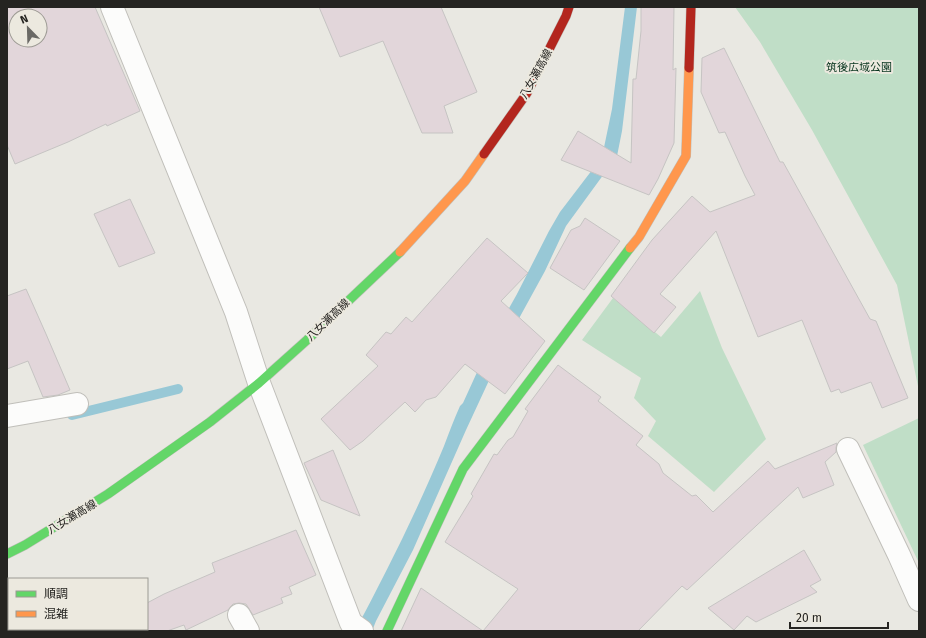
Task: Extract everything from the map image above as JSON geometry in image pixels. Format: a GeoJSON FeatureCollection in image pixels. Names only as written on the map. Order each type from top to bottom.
{"type":"FeatureCollection","features":[{"type":"Feature","properties":{"kind":"main road","name":"八女瀬高線"},"geometry":{"type":"LineString","coordinates":[[7,554],[26,545],[108,494],[210,422],[259,383],[399,253],[465,181],[527,93],[566,16],[569,7]]}},
{"type":"Feature","properties":{"kind":"main road"},"geometry":{"type":"LineString","coordinates":[[387,631],[463,469],[639,237],[686,156],[690,7]]}},
{"type":"Feature","properties":{"kind":"street"},"geometry":{"type":"LineString","coordinates":[[112,7],[235,311],[259,383],[351,623],[362,631]]}},
{"type":"Feature","properties":{"kind":"street"},"geometry":{"type":"LineString","coordinates":[[7,416],[77,404]]}},
{"type":"Feature","properties":{"kind":"street"},"geometry":{"type":"LineString","coordinates":[[848,449],[919,600]]}},
{"type":"Feature","properties":{"kind":"green space","name":"筑後広域公園"},"geometry":{"type":"Polygon","coordinates":[[[735,7],[919,7],[919,391],[897,285],[812,130],[760,42],[735,7]]]}},
{"type":"Feature","properties":{"kind":"green space"},"geometry":{"type":"Polygon","coordinates":[[[700,291],[722,348],[766,439],[714,492],[648,436],[656,421],[634,398],[641,378],[582,340],[613,298],[661,337],[700,291]]]}},
{"type":"Feature","properties":{"kind":"green space"},"geometry":{"type":"Polygon","coordinates":[[[919,418],[919,563],[863,445],[919,418]]]}},
{"type":"Feature","properties":{"kind":"water"},"geometry":{"type":"Polygon","coordinates":[[[625,7],[637,7],[622,131],[617,156],[566,226],[545,271],[511,333],[413,550],[372,631],[355,631],[413,516],[434,470],[460,406],[463,403],[494,335],[560,212],[602,157],[612,109],[625,7]]]}},
{"type":"Feature","properties":{"kind":"building"},"geometry":{"type":"Polygon","coordinates":[[[7,7],[95,7],[140,111],[107,126],[106,124],[15,164],[7,145],[7,7]]]}},
{"type":"Feature","properties":{"kind":"building"},"geometry":{"type":"Polygon","coordinates":[[[319,7],[441,7],[477,92],[444,106],[453,133],[422,133],[383,41],[340,57],[319,7]]]}},
{"type":"Feature","properties":{"kind":"building"},"geometry":{"type":"Polygon","coordinates":[[[641,7],[674,7],[673,70],[676,68],[674,143],[649,195],[561,160],[578,131],[631,163],[633,79],[636,79],[641,31],[641,7]]]}},
{"type":"Feature","properties":{"kind":"building"},"geometry":{"type":"Polygon","coordinates":[[[724,48],[780,162],[783,162],[870,319],[876,321],[908,398],[882,408],[871,382],[841,393],[839,389],[831,392],[802,320],[758,337],[716,231],[660,294],[676,307],[654,333],[611,296],[652,240],[692,196],[710,212],[755,195],[725,132],[719,133],[701,92],[702,58],[724,48]]]}},
{"type":"Feature","properties":{"kind":"building"},"geometry":{"type":"Polygon","coordinates":[[[130,199],[155,253],[119,267],[94,214],[130,199]]]}},
{"type":"Feature","properties":{"kind":"building"},"geometry":{"type":"Polygon","coordinates":[[[585,218],[620,241],[584,290],[550,268],[571,230],[580,226],[585,218]]]}},
{"type":"Feature","properties":{"kind":"building"},"geometry":{"type":"Polygon","coordinates":[[[487,238],[528,273],[501,301],[545,341],[505,394],[465,364],[436,397],[426,400],[415,412],[405,402],[363,441],[350,450],[321,419],[378,366],[366,355],[386,332],[391,334],[406,317],[412,322],[487,238]]]}},
{"type":"Feature","properties":{"kind":"building"},"geometry":{"type":"Polygon","coordinates":[[[26,289],[70,390],[58,395],[43,397],[28,361],[7,369],[7,296],[26,289]]]}},
{"type":"Feature","properties":{"kind":"building"},"geometry":{"type":"Polygon","coordinates":[[[558,365],[601,397],[598,401],[643,436],[636,445],[659,464],[663,473],[692,496],[696,495],[713,512],[768,461],[775,469],[837,443],[836,452],[825,462],[834,485],[803,498],[798,487],[687,590],[682,586],[638,631],[483,631],[518,589],[445,542],[473,496],[471,494],[494,454],[497,455],[508,440],[513,437],[528,411],[525,409],[558,365]]]}},
{"type":"Feature","properties":{"kind":"building"},"geometry":{"type":"Polygon","coordinates":[[[333,450],[360,516],[321,500],[304,463],[333,450]]]}},
{"type":"Feature","properties":{"kind":"building"},"geometry":{"type":"Polygon","coordinates":[[[296,530],[316,575],[289,587],[292,594],[281,598],[283,603],[253,615],[246,604],[239,603],[233,604],[228,610],[186,630],[184,625],[167,631],[147,631],[148,602],[215,572],[212,563],[296,530]]]}},
{"type":"Feature","properties":{"kind":"building"},"geometry":{"type":"Polygon","coordinates":[[[804,550],[821,580],[810,586],[817,592],[756,622],[747,616],[734,630],[708,608],[804,550]]]}},
{"type":"Feature","properties":{"kind":"building"},"geometry":{"type":"Polygon","coordinates":[[[421,588],[483,631],[401,631],[421,588]]]}},
{"type":"Feature","properties":{"kind":"waterway"},"geometry":{"type":"LineString","coordinates":[[72,415],[178,389]]}},
{"type":"Feature","properties":{"kind":"traffic: fast"},"geometry":{"type":"LineString","coordinates":[[387,631],[463,469],[630,248]]}},
{"type":"Feature","properties":{"kind":"traffic: fast"},"geometry":{"type":"LineString","coordinates":[[7,554],[25,545],[108,494],[210,422],[259,383],[400,252]]}},
{"type":"Feature","properties":{"kind":"traffic: slow"},"geometry":{"type":"LineString","coordinates":[[630,248],[639,237],[686,156],[689,68]]}},
{"type":"Feature","properties":{"kind":"traffic: slow"},"geometry":{"type":"LineString","coordinates":[[400,252],[465,181],[484,154]]}},
{"type":"Feature","properties":{"kind":"traffic: jam"},"geometry":{"type":"LineString","coordinates":[[484,154],[527,93],[566,16],[569,7]]}},
{"type":"Feature","properties":{"kind":"traffic: jam"},"geometry":{"type":"LineString","coordinates":[[689,68],[691,7]]}}]}
